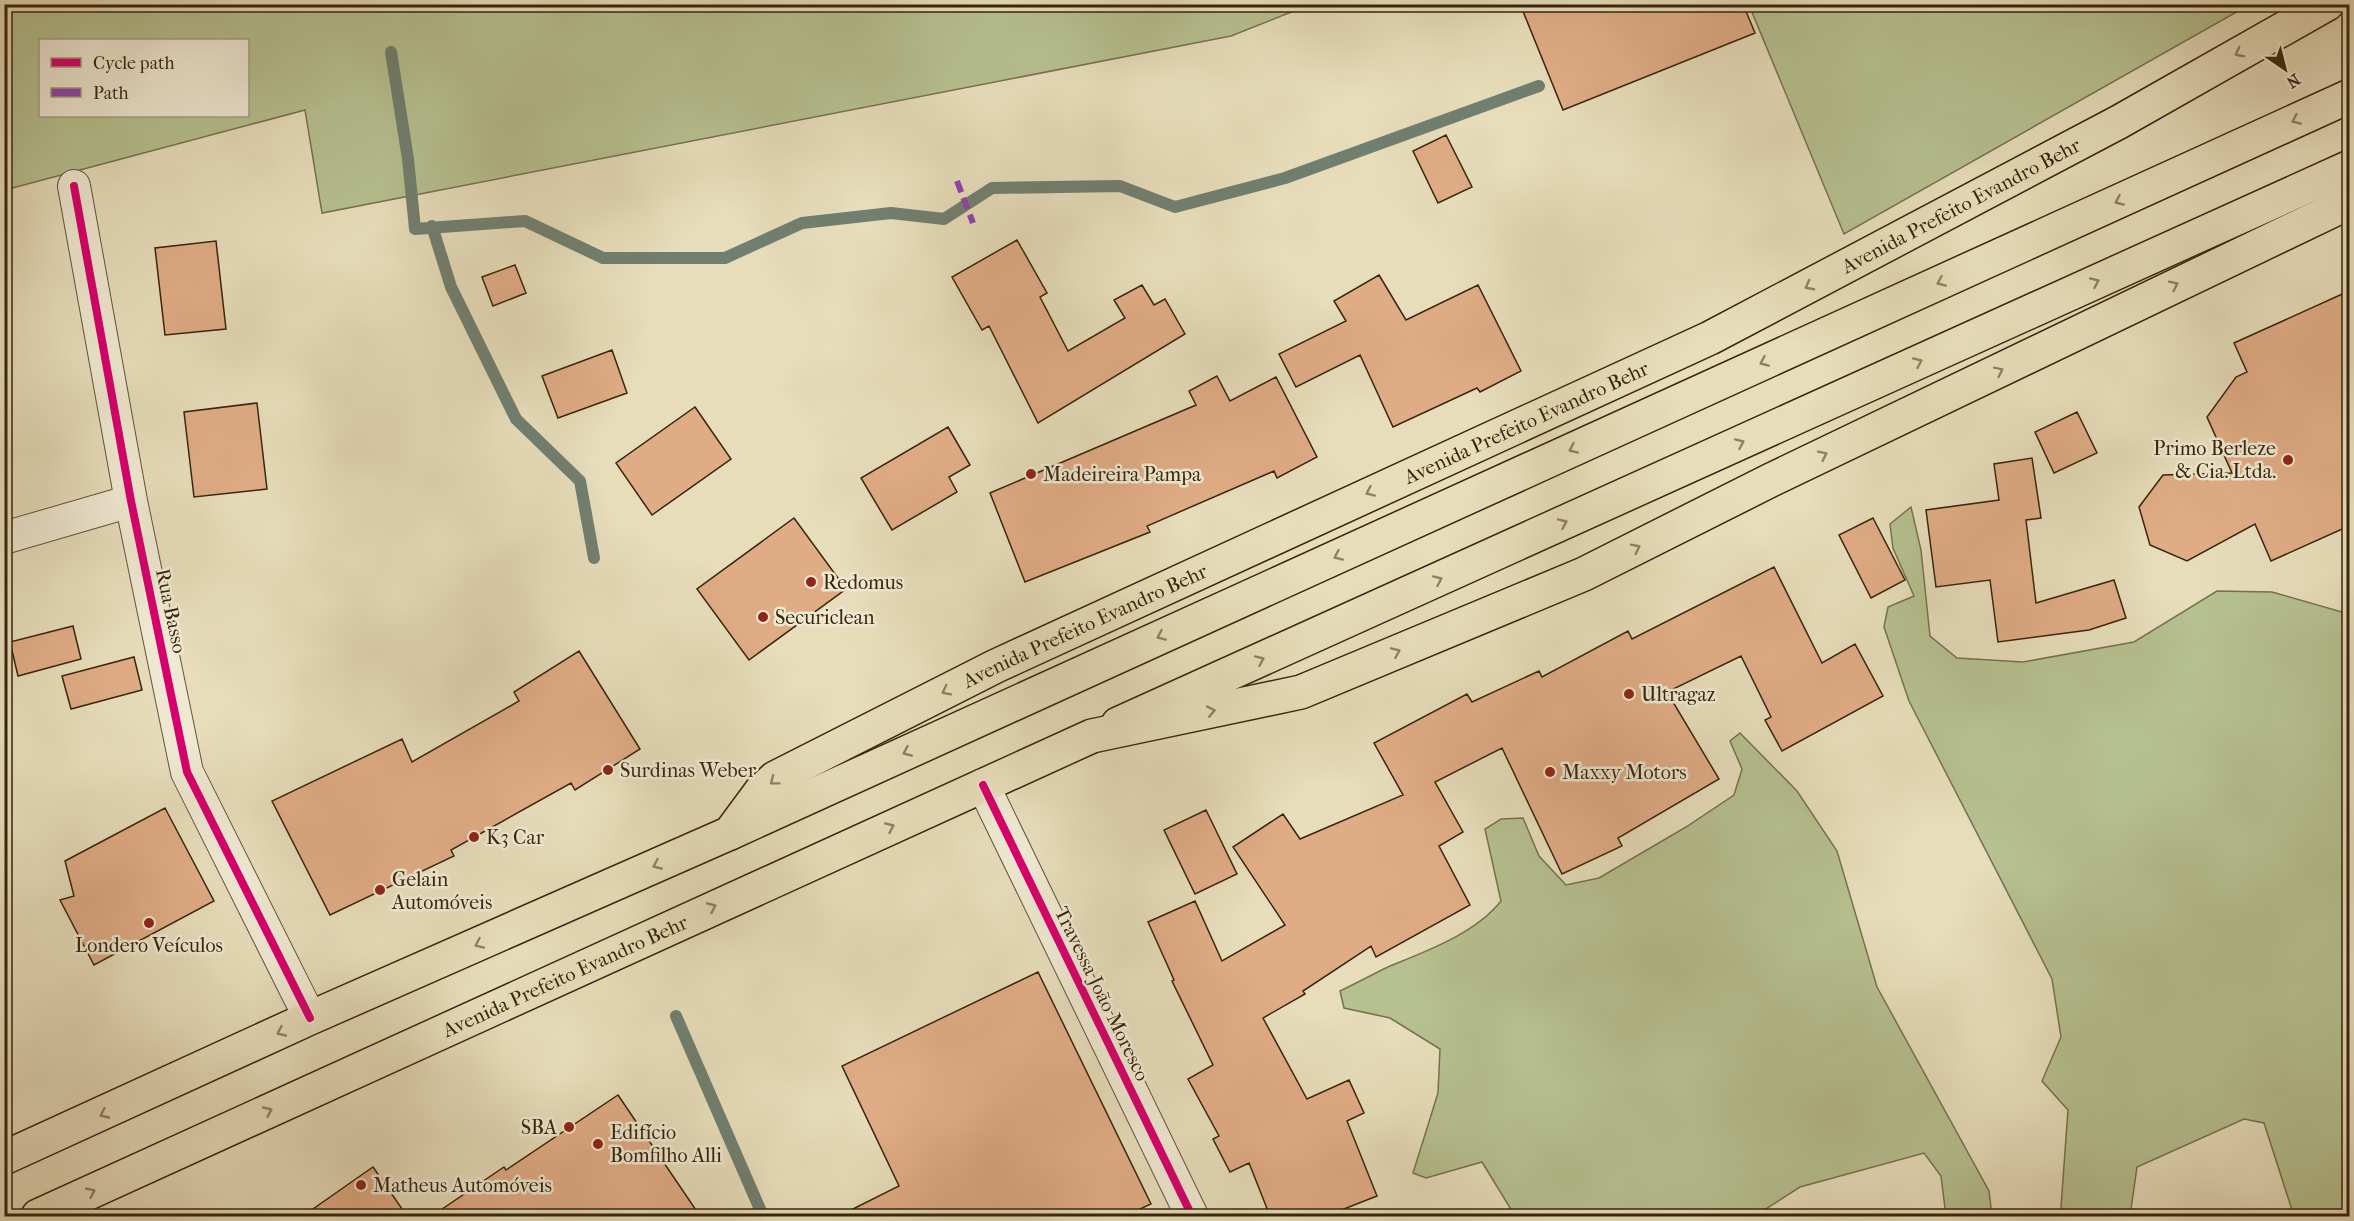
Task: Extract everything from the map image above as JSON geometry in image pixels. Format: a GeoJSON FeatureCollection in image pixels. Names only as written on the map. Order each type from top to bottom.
{"type":"FeatureCollection","features":[{"type":"Feature","properties":{"kind":"main road","name":"Avenida Prefeito Evandro Behr"},"geometry":{"type":"LineString","coordinates":[[730,833],[761,791],[775,778],[996,666],[1710,338],[2109,127],[2327,4]]}},
{"type":"Feature","properties":{"kind":"main road","name":"Avenida Prefeito Evandro Behr"},"geometry":{"type":"LineString","coordinates":[[4,1158],[310,1018],[730,833],[2349,96]]}},
{"type":"Feature","properties":{"kind":"main road","name":"Avenida Prefeito Evandro Behr"},"geometry":{"type":"LineString","coordinates":[[38,1216],[983,785],[2349,167]]}},
{"type":"Feature","properties":{"kind":"main road","name":"Avenida Prefeito Evandro Behr"},"geometry":{"type":"LineString","coordinates":[[1092,736],[1300,692],[1584,574],[1770,480],[2349,202]]}},
{"type":"Feature","properties":{"kind":"street","name":"Rua Basso"},"geometry":{"type":"LineString","coordinates":[[74,186],[131,501],[187,772],[310,1018]]}},
{"type":"Feature","properties":{"kind":"street"},"geometry":{"type":"LineString","coordinates":[[4,538],[131,501]]}},
{"type":"Feature","properties":{"kind":"street","name":"Travessa João Moresco"},"geometry":{"type":"LineString","coordinates":[[983,785],[1192,1216]]}},
{"type":"Feature","properties":{"kind":"green space"},"geometry":{"type":"Polygon","coordinates":[[[5,5],[1309,5],[1231,36],[322,213],[305,110],[5,190],[5,5]]]}},
{"type":"Feature","properties":{"kind":"green space"},"geometry":{"type":"Polygon","coordinates":[[[1749,5],[2249,5],[1844,234],[1749,5]]]}},
{"type":"Feature","properties":{"kind":"green space"},"geometry":{"type":"Polygon","coordinates":[[[1911,507],[1921,550],[1930,636],[1957,658],[2023,662],[2134,642],[2217,591],[2272,592],[2349,614],[2349,1216],[2297,1216],[2293,1213],[2264,1123],[2244,1119],[2137,1167],[2130,1216],[2068,1216],[2061,1207],[2068,1110],[2042,1081],[2061,1037],[2052,979],[1909,701],[1884,627],[1888,607],[1914,596],[1893,548],[1890,524],[1911,507]]]}},
{"type":"Feature","properties":{"kind":"green space"},"geometry":{"type":"Polygon","coordinates":[[[1740,733],[1797,791],[1837,851],[1877,987],[1989,1191],[1992,1216],[1946,1216],[1941,1176],[1924,1153],[1800,1187],[1755,1216],[1515,1216],[1482,1162],[1426,1178],[1413,1173],[1438,1093],[1440,1049],[1390,1018],[1344,1008],[1340,991],[1465,932],[1491,912],[1501,901],[1485,829],[1501,819],[1523,818],[1539,856],[1566,885],[1599,878],[1686,827],[1734,795],[1742,769],[1730,741],[1740,733]]]}},
{"type":"Feature","properties":{"kind":"building"},"geometry":{"type":"Polygon","coordinates":[[[1520,4],[1743,4],[1755,33],[1563,110],[1520,4]]]}},
{"type":"Feature","properties":{"kind":"building"},"geometry":{"type":"Polygon","coordinates":[[[1446,135],[1472,187],[1438,203],[1413,151],[1446,135]]]}},
{"type":"Feature","properties":{"kind":"building"},"geometry":{"type":"Polygon","coordinates":[[[1017,240],[1047,293],[1040,297],[1068,351],[1125,318],[1114,300],[1142,285],[1154,305],[1165,299],[1185,334],[1038,423],[989,326],[982,330],[952,277],[1017,240]]]}},
{"type":"Feature","properties":{"kind":"building"},"geometry":{"type":"Polygon","coordinates":[[[216,241],[226,329],[165,335],[155,248],[216,241]]]}},
{"type":"Feature","properties":{"kind":"building"},"geometry":{"type":"Polygon","coordinates":[[[515,265],[526,293],[493,306],[482,277],[515,265]]]}},
{"type":"Feature","properties":{"kind":"building"},"geometry":{"type":"Polygon","coordinates":[[[1379,275],[1406,320],[1478,285],[1521,371],[1480,392],[1477,388],[1393,427],[1360,355],[1296,387],[1279,354],[1346,321],[1334,301],[1379,275]]]}},
{"type":"Feature","properties":{"kind":"building","name":"Primo Berleze & Cia. Ltda."},"geometry":{"type":"Polygon","coordinates":[[[2349,291],[2349,526],[2271,561],[2255,524],[2187,561],[2150,545],[2139,507],[2163,475],[2232,473],[2207,417],[2236,377],[2247,372],[2234,343],[2349,291]]]}},
{"type":"Feature","properties":{"kind":"building"},"geometry":{"type":"Polygon","coordinates":[[[612,350],[627,393],[558,418],[542,376],[612,350]]]}},
{"type":"Feature","properties":{"kind":"building"},"geometry":{"type":"Polygon","coordinates":[[[1217,376],[1230,401],[1276,377],[1317,457],[1277,478],[1274,471],[1147,526],[1150,532],[1025,582],[990,493],[1196,405],[1189,391],[1217,376]]]}},
{"type":"Feature","properties":{"kind":"building"},"geometry":{"type":"Polygon","coordinates":[[[257,403],[267,489],[194,497],[184,412],[257,403]]]}},
{"type":"Feature","properties":{"kind":"building"},"geometry":{"type":"Polygon","coordinates":[[[695,407],[731,459],[652,515],[616,463],[695,407]]]}},
{"type":"Feature","properties":{"kind":"building"},"geometry":{"type":"Polygon","coordinates":[[[2077,412],[2097,453],[2054,473],[2035,432],[2077,412]]]}},
{"type":"Feature","properties":{"kind":"building"},"geometry":{"type":"Polygon","coordinates":[[[948,427],[970,465],[949,477],[957,492],[892,530],[861,478],[948,427]]]}},
{"type":"Feature","properties":{"kind":"building"},"geometry":{"type":"Polygon","coordinates":[[[2032,458],[2041,518],[2026,520],[2036,603],[2114,580],[2126,618],[2089,630],[1998,642],[1990,580],[1936,587],[1926,510],[1999,500],[1994,464],[2032,458]]]}},
{"type":"Feature","properties":{"kind":"building"},"geometry":{"type":"Polygon","coordinates":[[[794,518],[846,589],[749,660],[697,589],[794,518]]]}},
{"type":"Feature","properties":{"kind":"building"},"geometry":{"type":"Polygon","coordinates":[[[1873,518],[1905,580],[1871,598],[1839,535],[1873,518]]]}},
{"type":"Feature","properties":{"kind":"building"},"geometry":{"type":"Polygon","coordinates":[[[1774,567],[1822,663],[1855,644],[1883,696],[1782,751],[1765,720],[1771,717],[1741,656],[1667,692],[1719,779],[1618,838],[1622,846],[1562,874],[1502,748],[1435,782],[1463,832],[1439,846],[1470,905],[1376,957],[1371,946],[1303,991],[1305,994],[1263,1018],[1307,1099],[1349,1080],[1364,1113],[1347,1121],[1377,1196],[1326,1216],[1270,1216],[1249,1163],[1230,1172],[1213,1139],[1219,1136],[1188,1079],[1213,1065],[1172,981],[1174,980],[1148,922],[1195,901],[1222,961],[1285,925],[1233,847],[1283,814],[1300,839],[1403,795],[1374,743],[1467,694],[1472,702],[1539,671],[1542,677],[1628,631],[1632,639],[1774,567]]]}},
{"type":"Feature","properties":{"kind":"building"},"geometry":{"type":"Polygon","coordinates":[[[73,626],[81,659],[18,676],[10,642],[73,626]]]}},
{"type":"Feature","properties":{"kind":"building"},"geometry":{"type":"Polygon","coordinates":[[[579,651],[640,749],[575,790],[571,783],[451,850],[454,856],[330,915],[272,801],[402,739],[412,762],[519,701],[514,692],[579,651]]]}},
{"type":"Feature","properties":{"kind":"building"},"geometry":{"type":"Polygon","coordinates":[[[134,657],[142,690],[71,709],[62,676],[134,657]]]}},
{"type":"Feature","properties":{"kind":"building"},"geometry":{"type":"Polygon","coordinates":[[[165,808],[214,901],[94,965],[60,900],[74,896],[65,861],[165,808]]]}},
{"type":"Feature","properties":{"kind":"building"},"geometry":{"type":"Polygon","coordinates":[[[1206,810],[1237,874],[1195,894],[1164,830],[1206,810]]]}},
{"type":"Feature","properties":{"kind":"building"},"geometry":{"type":"Polygon","coordinates":[[[1038,972],[1151,1204],[1125,1216],[839,1216],[899,1186],[842,1066],[1038,972]]]}},
{"type":"Feature","properties":{"kind":"building","name":"Edifício Bomfilho Alli"},"geometry":{"type":"Polygon","coordinates":[[[618,1095],[700,1216],[432,1216],[504,1167],[506,1170],[618,1095]]]}},
{"type":"Feature","properties":{"kind":"building"},"geometry":{"type":"Polygon","coordinates":[[[373,1167],[407,1216],[303,1216],[373,1167]]]}},
{"type":"Feature","properties":{"kind":"waterway"},"geometry":{"type":"LineString","coordinates":[[391,52],[408,159],[415,229],[525,221],[603,258],[725,258],[802,223],[891,213],[944,219],[992,188],[1120,186],[1175,207],[1285,178],[1539,86]]}},
{"type":"Feature","properties":{"kind":"waterway"},"geometry":{"type":"LineString","coordinates":[[432,226],[451,287],[516,419],[580,481],[594,558]]}},
{"type":"Feature","properties":{"kind":"waterway"},"geometry":{"type":"LineString","coordinates":[[676,1016],[763,1216]]}},
{"type":"Feature","properties":{"kind":"marked path"},"geometry":{"type":"LineString","coordinates":[[957,181],[973,223]]}},
{"type":"Feature","properties":{"kind":"cycle path"},"geometry":{"type":"LineString","coordinates":[[74,186],[131,501],[187,772],[310,1018]]}},
{"type":"Feature","properties":{"kind":"cycle path"},"geometry":{"type":"LineString","coordinates":[[983,785],[1192,1216]]}},
{"type":"Feature","properties":{"kind":"place","name":"Primo Berleze & Cia. Ltda."},"geometry":{"type":"Point","coordinates":[2288,460]}},
{"type":"Feature","properties":{"kind":"place","name":"Madeireira Pampa"},"geometry":{"type":"Point","coordinates":[1031,474]}},
{"type":"Feature","properties":{"kind":"place","name":"Redomus"},"geometry":{"type":"Point","coordinates":[811,582]}},
{"type":"Feature","properties":{"kind":"place","name":"Securiclean"},"geometry":{"type":"Point","coordinates":[763,617]}},
{"type":"Feature","properties":{"kind":"place","name":"Ultragaz"},"geometry":{"type":"Point","coordinates":[1629,694]}},
{"type":"Feature","properties":{"kind":"place","name":"Surdinas Weber"},"geometry":{"type":"Point","coordinates":[608,770]}},
{"type":"Feature","properties":{"kind":"place","name":"Maxxy Motors"},"geometry":{"type":"Point","coordinates":[1550,772]}},
{"type":"Feature","properties":{"kind":"place","name":"K3 Car"},"geometry":{"type":"Point","coordinates":[474,837]}},
{"type":"Feature","properties":{"kind":"place","name":"Gelain Automóveis"},"geometry":{"type":"Point","coordinates":[380,890]}},
{"type":"Feature","properties":{"kind":"place","name":"Londero Veículos"},"geometry":{"type":"Point","coordinates":[149,923]}},
{"type":"Feature","properties":{"kind":"place","name":"SBA"},"geometry":{"type":"Point","coordinates":[569,1127]}},
{"type":"Feature","properties":{"kind":"place","name":"Edifício Bomfilho Alli"},"geometry":{"type":"Point","coordinates":[598,1144]}},
{"type":"Feature","properties":{"kind":"place","name":"Matheus Automóveis"},"geometry":{"type":"Point","coordinates":[361,1185]}}]}
